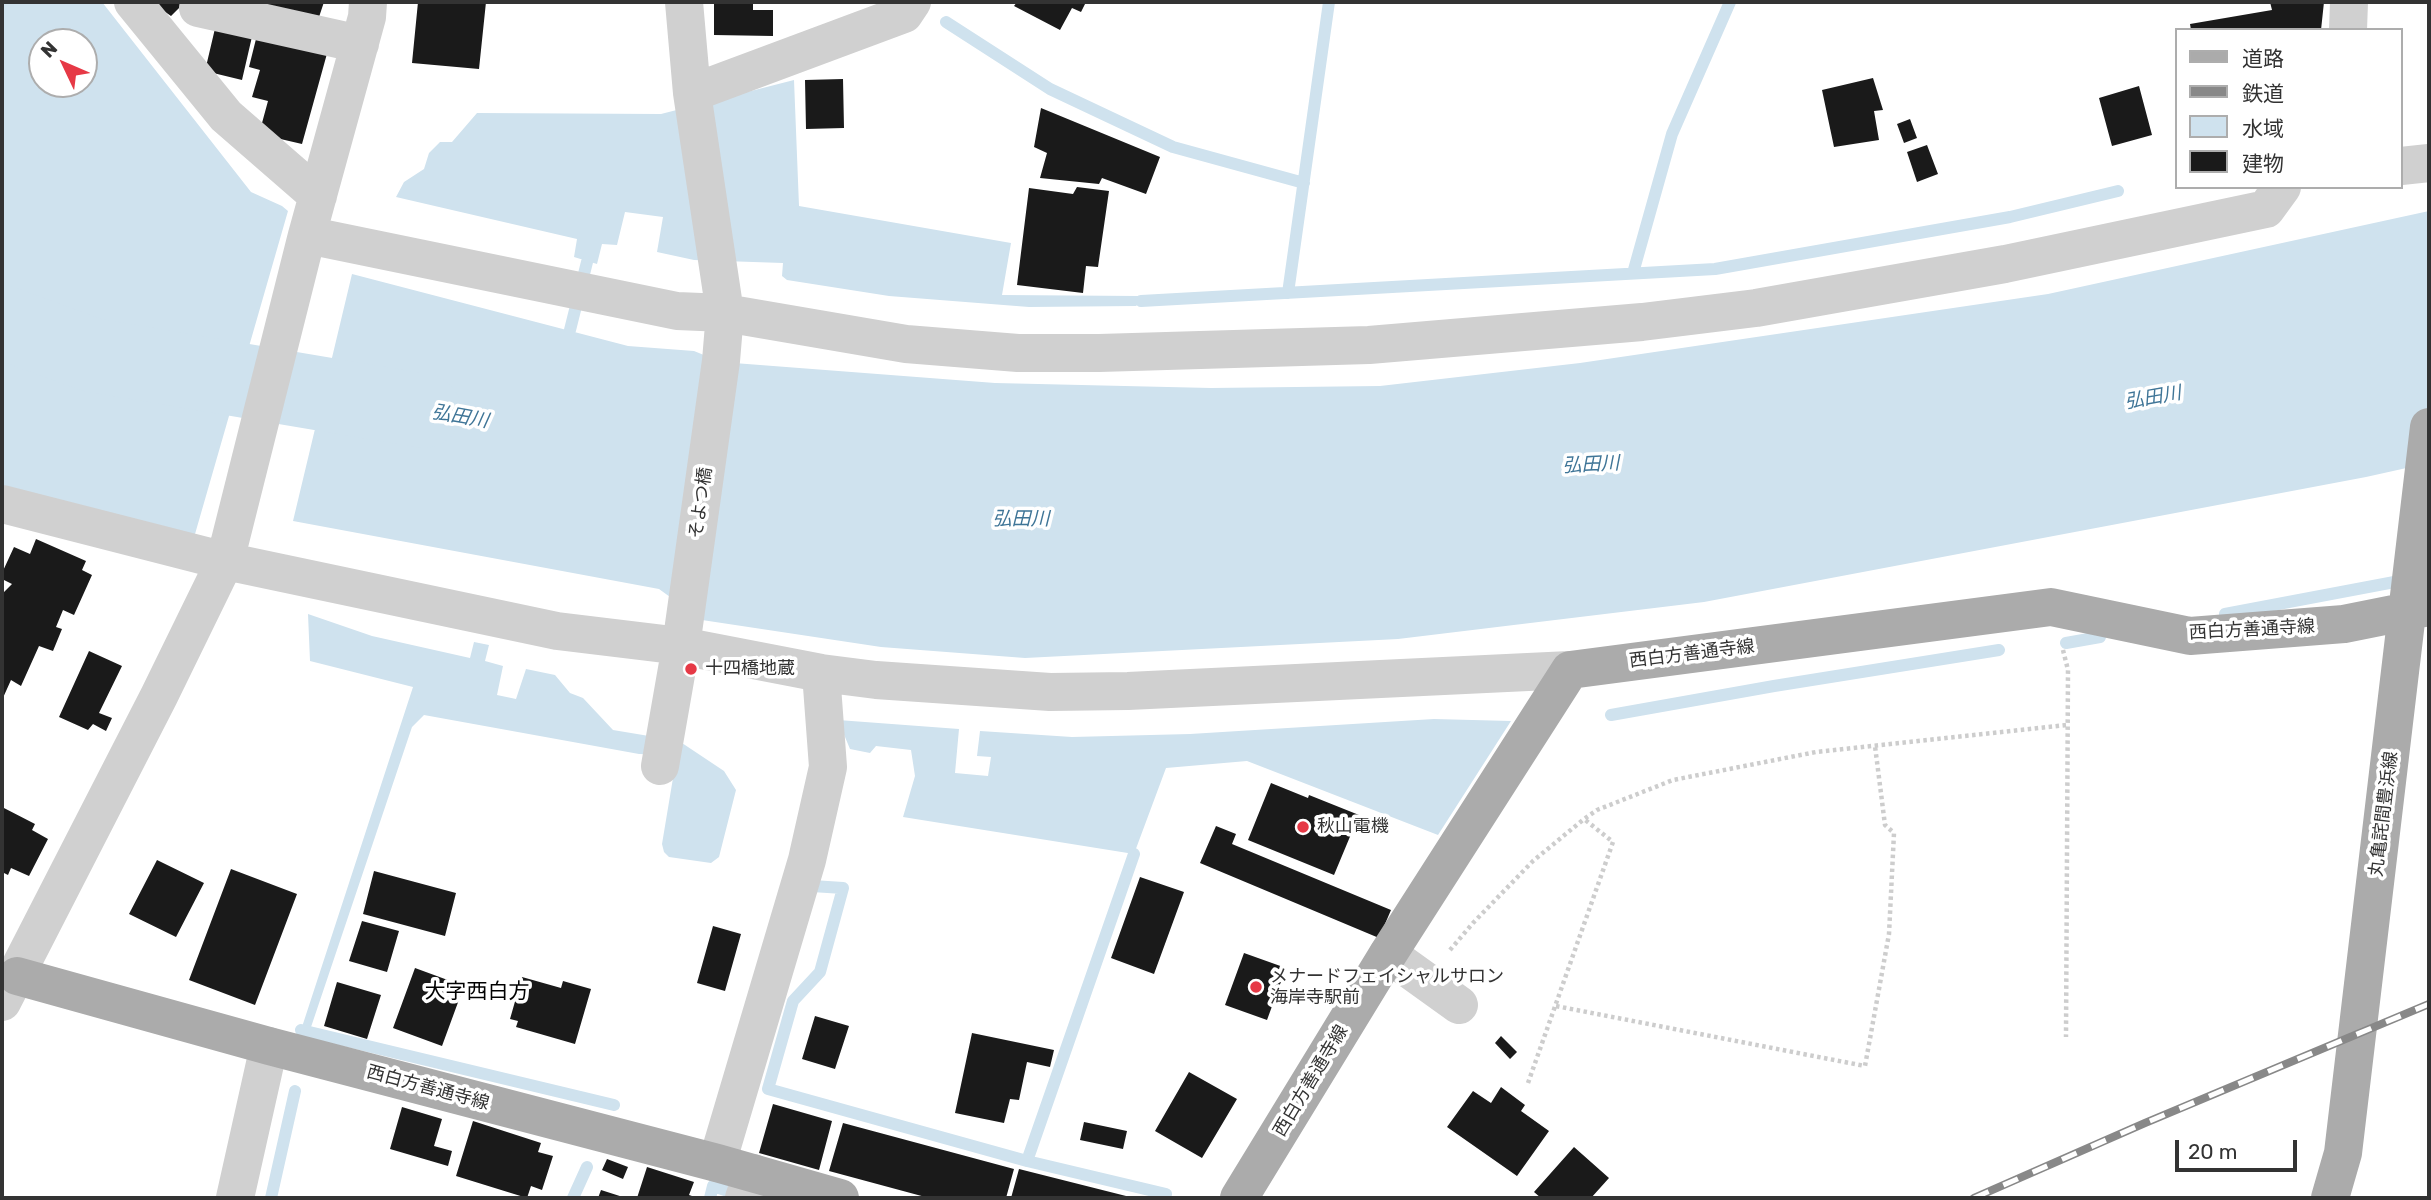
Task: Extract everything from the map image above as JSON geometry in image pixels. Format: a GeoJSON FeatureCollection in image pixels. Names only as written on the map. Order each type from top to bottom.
{"type":"FeatureCollection","features":[{"type":"Feature","properties":{"kind":"main road","name":"丸亀詫間豊浜線"},"geometry":{"type":"LineString","coordinates":[[2330,1198],[2343,1153],[2429,427]]}},
{"type":"Feature","properties":{"kind":"main road","name":"西白方善通寺線"},"geometry":{"type":"LineString","coordinates":[[1239,1198],[1388,954],[1570,670],[2051,607],[2190,636],[2344,624],[2429,607]]}},
{"type":"Feature","properties":{"kind":"main road","name":"西白方善通寺線"},"geometry":{"type":"LineString","coordinates":[[9,989],[269,1046],[717,1163],[749,1186],[840,1198]]}},
{"type":"Feature","properties":{"kind":"street"},"geometry":{"type":"LineString","coordinates":[[133,2],[226,116],[318,196]]}},
{"type":"Feature","properties":{"kind":"street"},"geometry":{"type":"LineString","coordinates":[[9,989],[228,547],[307,235],[367,17],[368,2]]}},
{"type":"Feature","properties":{"kind":"street","name":"そよつ橋"},"geometry":{"type":"LineString","coordinates":[[660,766],[681,646],[722,361],[725,313],[692,93],[684,2]]}},
{"type":"Feature","properties":{"kind":"street"},"geometry":{"type":"LineString","coordinates":[[692,93],[904,14],[912,2]]}},
{"type":"Feature","properties":{"kind":"street"},"geometry":{"type":"LineString","coordinates":[[2348,28],[2349,2]]}},
{"type":"Feature","properties":{"kind":"street"},"geometry":{"type":"LineString","coordinates":[[198,8],[360,44]]}},
{"type":"Feature","properties":{"kind":"street"},"geometry":{"type":"LineString","coordinates":[[2403,166],[2429,163]]}},
{"type":"Feature","properties":{"kind":"street"},"geometry":{"type":"LineString","coordinates":[[307,235],[677,311],[725,313],[906,344],[1018,353],[1100,353],[1301,347],[1444,339],[1642,322],[1756,308],[2005,264],[2266,209],[2281,189]]}},
{"type":"Feature","properties":{"kind":"street"},"geometry":{"type":"LineString","coordinates":[[2,504],[228,547],[557,631],[681,646],[821,673],[942,686],[1050,692],[1128,691],[1570,670]]}},
{"type":"Feature","properties":{"kind":"street"},"geometry":{"type":"LineString","coordinates":[[717,1163],[807,860],[828,766],[821,673]]}},
{"type":"Feature","properties":{"kind":"street"},"geometry":{"type":"LineString","coordinates":[[1388,954],[1459,1005]]}},
{"type":"Feature","properties":{"kind":"street"},"geometry":{"type":"LineString","coordinates":[[235,1198],[269,1046]]}},
{"type":"Feature","properties":{"kind":"path"},"geometry":{"type":"LineString","coordinates":[[2051,607],[2068,670],[2066,1037]]}},
{"type":"Feature","properties":{"kind":"path"},"geometry":{"type":"LineString","coordinates":[[1425,980],[1473,923],[1533,861],[1597,810],[1673,780],[1816,752],[2067,725]]}},
{"type":"Feature","properties":{"kind":"path"},"geometry":{"type":"LineString","coordinates":[[1556,1006],[1865,1066],[1889,934],[1894,833],[1885,825],[1875,746]]}},
{"type":"Feature","properties":{"kind":"path"},"geometry":{"type":"LineString","coordinates":[[1528,1083],[1614,842],[1584,820]]}},
{"type":"Feature","properties":{"kind":"water"},"geometry":{"type":"Polygon","coordinates":[[[2,2],[102,2],[251,192],[288,211],[193,541],[2,496],[2,2]]]}},
{"type":"Feature","properties":{"kind":"water"},"geometry":{"type":"Polygon","coordinates":[[[794,80],[799,206],[1011,243],[1002,295],[1138,296],[1141,301],[1136,306],[1029,307],[889,296],[787,280],[782,276],[783,263],[694,260],[657,252],[663,217],[625,212],[617,245],[602,244],[597,264],[574,257],[577,239],[396,197],[404,182],[424,169],[429,153],[440,142],[452,142],[477,113],[661,114],[794,80]]]}},
{"type":"Feature","properties":{"kind":"water","name":"弘田川"},"geometry":{"type":"Polygon","coordinates":[[[2429,211],[2429,463],[1704,602],[1398,639],[1025,658],[881,647],[702,620],[659,589],[293,521],[352,274],[628,346],[694,351],[721,362],[995,383],[1211,388],[1380,386],[1580,363],[2048,294],[2429,211]]]}},
{"type":"Feature","properties":{"kind":"water"},"geometry":{"type":"Polygon","coordinates":[[[308,614],[372,636],[470,658],[474,642],[489,645],[485,661],[503,666],[497,695],[516,699],[526,669],[555,675],[570,693],[583,698],[613,730],[679,741],[724,771],[736,790],[719,857],[711,863],[669,857],[664,852],[662,844],[675,766],[671,755],[639,754],[424,715],[412,727],[309,1033],[301,1030],[413,687],[310,661],[308,614]]]}},
{"type":"Feature","properties":{"kind":"water"},"geometry":{"type":"Polygon","coordinates":[[[1434,719],[1511,721],[1438,835],[1247,761],[1166,768],[1134,854],[903,817],[915,776],[911,750],[876,746],[870,753],[850,749],[838,720],[959,729],[955,773],[988,776],[991,757],[977,756],[980,731],[1072,737],[1190,734],[1434,719]]]}},
{"type":"Feature","properties":{"kind":"building"},"geometry":{"type":"Polygon","coordinates":[[[151,2],[185,2],[171,16],[151,2]]]}},
{"type":"Feature","properties":{"kind":"building"},"geometry":{"type":"Polygon","coordinates":[[[256,2],[324,2],[317,23],[256,2]]]}},
{"type":"Feature","properties":{"kind":"building"},"geometry":{"type":"Polygon","coordinates":[[[418,2],[486,2],[479,69],[412,63],[418,2]]]}},
{"type":"Feature","properties":{"kind":"building"},"geometry":{"type":"Polygon","coordinates":[[[714,2],[753,2],[753,10],[773,10],[773,36],[714,35],[714,2]]]}},
{"type":"Feature","properties":{"kind":"building"},"geometry":{"type":"Polygon","coordinates":[[[1017,2],[1086,2],[1081,12],[1072,8],[1060,30],[1014,6],[1017,2]]]}},
{"type":"Feature","properties":{"kind":"building"},"geometry":{"type":"Polygon","coordinates":[[[2270,2],[2324,2],[2321,28],[2191,28],[2190,24],[2272,10],[2270,2]]]}},
{"type":"Feature","properties":{"kind":"building"},"geometry":{"type":"Polygon","coordinates":[[[217,20],[254,28],[242,80],[205,71],[217,20]]]}},
{"type":"Feature","properties":{"kind":"building"},"geometry":{"type":"Polygon","coordinates":[[[258,31],[328,50],[302,144],[259,134],[268,101],[252,97],[260,70],[249,67],[258,31]]]}},
{"type":"Feature","properties":{"kind":"building"},"geometry":{"type":"Polygon","coordinates":[[[1873,78],[1883,110],[1874,111],[1879,140],[1834,147],[1822,90],[1873,78]]]}},
{"type":"Feature","properties":{"kind":"building"},"geometry":{"type":"Polygon","coordinates":[[[843,79],[844,128],[806,129],[805,80],[843,79]]]}},
{"type":"Feature","properties":{"kind":"building"},"geometry":{"type":"Polygon","coordinates":[[[2139,86],[2152,135],[2112,146],[2099,98],[2139,86]]]}},
{"type":"Feature","properties":{"kind":"building"},"geometry":{"type":"Polygon","coordinates":[[[1041,108],[1160,157],[1146,194],[1102,178],[1099,184],[1040,178],[1047,153],[1034,147],[1041,108]]]}},
{"type":"Feature","properties":{"kind":"building"},"geometry":{"type":"Polygon","coordinates":[[[1910,119],[1917,138],[1904,143],[1897,124],[1910,119]]]}},
{"type":"Feature","properties":{"kind":"building"},"geometry":{"type":"Polygon","coordinates":[[[1927,145],[1938,174],[1917,182],[1907,152],[1927,145]]]}},
{"type":"Feature","properties":{"kind":"building"},"geometry":{"type":"Polygon","coordinates":[[[1077,187],[1109,191],[1098,267],[1086,266],[1083,293],[1017,285],[1029,188],[1073,194],[1077,187]]]}},
{"type":"Feature","properties":{"kind":"building"},"geometry":{"type":"Polygon","coordinates":[[[36,539],[86,561],[82,570],[92,575],[74,615],[63,610],[56,627],[62,629],[53,651],[39,646],[21,686],[11,680],[2,700],[2,594],[12,584],[2,579],[2,573],[14,547],[30,554],[36,539]]]}},
{"type":"Feature","properties":{"kind":"building"},"geometry":{"type":"Polygon","coordinates":[[[89,651],[122,666],[99,713],[112,718],[106,731],[93,724],[88,730],[59,717],[89,651]]]}},
{"type":"Feature","properties":{"kind":"building","name":"秋山電機"},"geometry":{"type":"Polygon","coordinates":[[[1271,783],[1359,815],[1334,875],[1248,840],[1271,783]]]}},
{"type":"Feature","properties":{"kind":"building"},"geometry":{"type":"Polygon","coordinates":[[[2,807],[35,824],[32,830],[48,839],[29,876],[11,868],[8,875],[2,872],[2,807]]]}},
{"type":"Feature","properties":{"kind":"building"},"geometry":{"type":"Polygon","coordinates":[[[1216,826],[1236,834],[1232,844],[1391,910],[1379,938],[1200,863],[1216,826]]]}},
{"type":"Feature","properties":{"kind":"building"},"geometry":{"type":"Polygon","coordinates":[[[157,860],[204,883],[176,937],[129,914],[157,860]]]}},
{"type":"Feature","properties":{"kind":"building"},"geometry":{"type":"Polygon","coordinates":[[[231,869],[297,894],[255,1005],[189,980],[231,869]]]}},
{"type":"Feature","properties":{"kind":"building"},"geometry":{"type":"Polygon","coordinates":[[[374,871],[456,893],[445,936],[363,914],[374,871]]]}},
{"type":"Feature","properties":{"kind":"building"},"geometry":{"type":"Polygon","coordinates":[[[1140,877],[1184,892],[1154,974],[1111,958],[1140,877]]]}},
{"type":"Feature","properties":{"kind":"building"},"geometry":{"type":"Polygon","coordinates":[[[362,921],[399,931],[387,972],[349,961],[362,921]]]}},
{"type":"Feature","properties":{"kind":"building"},"geometry":{"type":"Polygon","coordinates":[[[713,926],[741,934],[725,991],[697,983],[713,926]]]}},
{"type":"Feature","properties":{"kind":"building","name":"メナードフェイシャルサロン 海岸寺駅前"},"geometry":{"type":"Polygon","coordinates":[[[1244,953],[1286,968],[1267,1020],[1225,1005],[1244,953]]]}},
{"type":"Feature","properties":{"kind":"building"},"geometry":{"type":"Polygon","coordinates":[[[415,968],[464,986],[442,1046],[393,1028],[415,968]]]}},
{"type":"Feature","properties":{"kind":"building"},"geometry":{"type":"Polygon","coordinates":[[[522,977],[561,988],[563,981],[591,989],[575,1044],[516,1027],[518,1021],[510,1019],[522,977]]]}},
{"type":"Feature","properties":{"kind":"building"},"geometry":{"type":"Polygon","coordinates":[[[337,982],[381,995],[367,1039],[324,1026],[337,982]]]}},
{"type":"Feature","properties":{"kind":"building"},"geometry":{"type":"Polygon","coordinates":[[[815,1016],[849,1026],[835,1069],[802,1059],[815,1016]]]}},
{"type":"Feature","properties":{"kind":"building"},"geometry":{"type":"Polygon","coordinates":[[[972,1033],[1054,1050],[1050,1067],[1027,1062],[1019,1100],[1010,1099],[1004,1123],[955,1113],[972,1033]]]}},
{"type":"Feature","properties":{"kind":"building"},"geometry":{"type":"Polygon","coordinates":[[[1501,1036],[1517,1052],[1510,1059],[1495,1043],[1501,1036]]]}},
{"type":"Feature","properties":{"kind":"building"},"geometry":{"type":"Polygon","coordinates":[[[1189,1072],[1237,1099],[1202,1158],[1155,1131],[1189,1072]]]}},
{"type":"Feature","properties":{"kind":"building"},"geometry":{"type":"Polygon","coordinates":[[[1501,1087],[1525,1105],[1521,1111],[1549,1131],[1517,1176],[1447,1127],[1473,1091],[1491,1103],[1501,1087]]]}},
{"type":"Feature","properties":{"kind":"building"},"geometry":{"type":"Polygon","coordinates":[[[773,1104],[832,1121],[819,1170],[759,1153],[773,1104]]]}},
{"type":"Feature","properties":{"kind":"building"},"geometry":{"type":"Polygon","coordinates":[[[402,1107],[442,1119],[434,1146],[452,1151],[448,1166],[390,1149],[402,1107]]]}},
{"type":"Feature","properties":{"kind":"building"},"geometry":{"type":"Polygon","coordinates":[[[473,1121],[541,1143],[538,1152],[553,1156],[542,1190],[531,1186],[527,1198],[456,1176],[473,1121]]]}},
{"type":"Feature","properties":{"kind":"building"},"geometry":{"type":"Polygon","coordinates":[[[1084,1122],[1127,1131],[1123,1149],[1080,1140],[1084,1122]]]}},
{"type":"Feature","properties":{"kind":"building"},"geometry":{"type":"Polygon","coordinates":[[[843,1123],[1014,1169],[1006,1198],[929,1198],[829,1171],[843,1123]]]}},
{"type":"Feature","properties":{"kind":"building"},"geometry":{"type":"Polygon","coordinates":[[[1574,1147],[1609,1178],[1591,1198],[1541,1198],[1534,1192],[1574,1147]]]}},
{"type":"Feature","properties":{"kind":"building"},"geometry":{"type":"Polygon","coordinates":[[[607,1159],[628,1167],[623,1179],[602,1170],[607,1159]]]}},
{"type":"Feature","properties":{"kind":"building"},"geometry":{"type":"Polygon","coordinates":[[[647,1167],[694,1182],[689,1195],[698,1198],[637,1198],[647,1167]]]}},
{"type":"Feature","properties":{"kind":"building"},"geometry":{"type":"Polygon","coordinates":[[[1019,1169],[1130,1197],[1130,1198],[1011,1198],[1019,1169]]]}},
{"type":"Feature","properties":{"kind":"building"},"geometry":{"type":"Polygon","coordinates":[[[601,1190],[626,1198],[598,1198],[601,1190]]]}},
{"type":"Feature","properties":{"kind":"waterway"},"geometry":{"type":"LineString","coordinates":[[1288,293],[1329,2]]}},
{"type":"Feature","properties":{"kind":"waterway"},"geometry":{"type":"LineString","coordinates":[[1633,273],[1672,134],[1730,2]]}},
{"type":"Feature","properties":{"kind":"waterway"},"geometry":{"type":"LineString","coordinates":[[946,22],[1050,89],[1173,147],[1304,183]]}},
{"type":"Feature","properties":{"kind":"waterway"},"geometry":{"type":"LineString","coordinates":[[1141,301],[1715,269],[2010,217],[2118,191]]}},
{"type":"Feature","properties":{"kind":"waterway"},"geometry":{"type":"LineString","coordinates":[[570,330],[587,262]]}},
{"type":"Feature","properties":{"kind":"waterway","name":"弘田川"},"geometry":{"type":"LineString","coordinates":[[2,322],[92,355],[424,411]]}},
{"type":"Feature","properties":{"kind":"waterway"},"geometry":{"type":"LineString","coordinates":[[2225,614],[2405,580]]}},
{"type":"Feature","properties":{"kind":"waterway"},"geometry":{"type":"LineString","coordinates":[[2066,643],[2100,637]]}},
{"type":"Feature","properties":{"kind":"waterway"},"geometry":{"type":"LineString","coordinates":[[1611,715],[1999,650]]}},
{"type":"Feature","properties":{"kind":"waterway"},"geometry":{"type":"LineString","coordinates":[[1027,1161],[1134,854]]}},
{"type":"Feature","properties":{"kind":"waterway"},"geometry":{"type":"LineString","coordinates":[[812,886],[843,888],[820,972],[793,1001],[768,1089],[1027,1161],[1166,1194]]}},
{"type":"Feature","properties":{"kind":"waterway"},"geometry":{"type":"LineString","coordinates":[[301,1030],[614,1105]]}},
{"type":"Feature","properties":{"kind":"waterway"},"geometry":{"type":"LineString","coordinates":[[271,1198],[295,1091]]}},
{"type":"Feature","properties":{"kind":"waterway"},"geometry":{"type":"LineString","coordinates":[[573,1198],[587,1167]]}},
{"type":"Feature","properties":{"kind":"waterway"},"geometry":{"type":"LineString","coordinates":[[710,1198],[713,1186],[734,1193]]}},
{"type":"Feature","properties":{"kind":"railway"},"geometry":{"type":"LineString","coordinates":[[1974,1198],[2429,1004]]}},
{"type":"Feature","properties":{"kind":"place","name":"十四橋地蔵"},"geometry":{"type":"Point","coordinates":[691,669]}},
{"type":"Feature","properties":{"kind":"place","name":"秋山電機"},"geometry":{"type":"Point","coordinates":[1303,827]}},
{"type":"Feature","properties":{"kind":"place","name":"メナードフェイシャルサロン 海岸寺駅前"},"geometry":{"type":"Point","coordinates":[1256,987]}},
{"type":"Feature","properties":{"kind":"district","name":"大字西白方"},"geometry":{"type":"Point","coordinates":[477,992]}}]}
